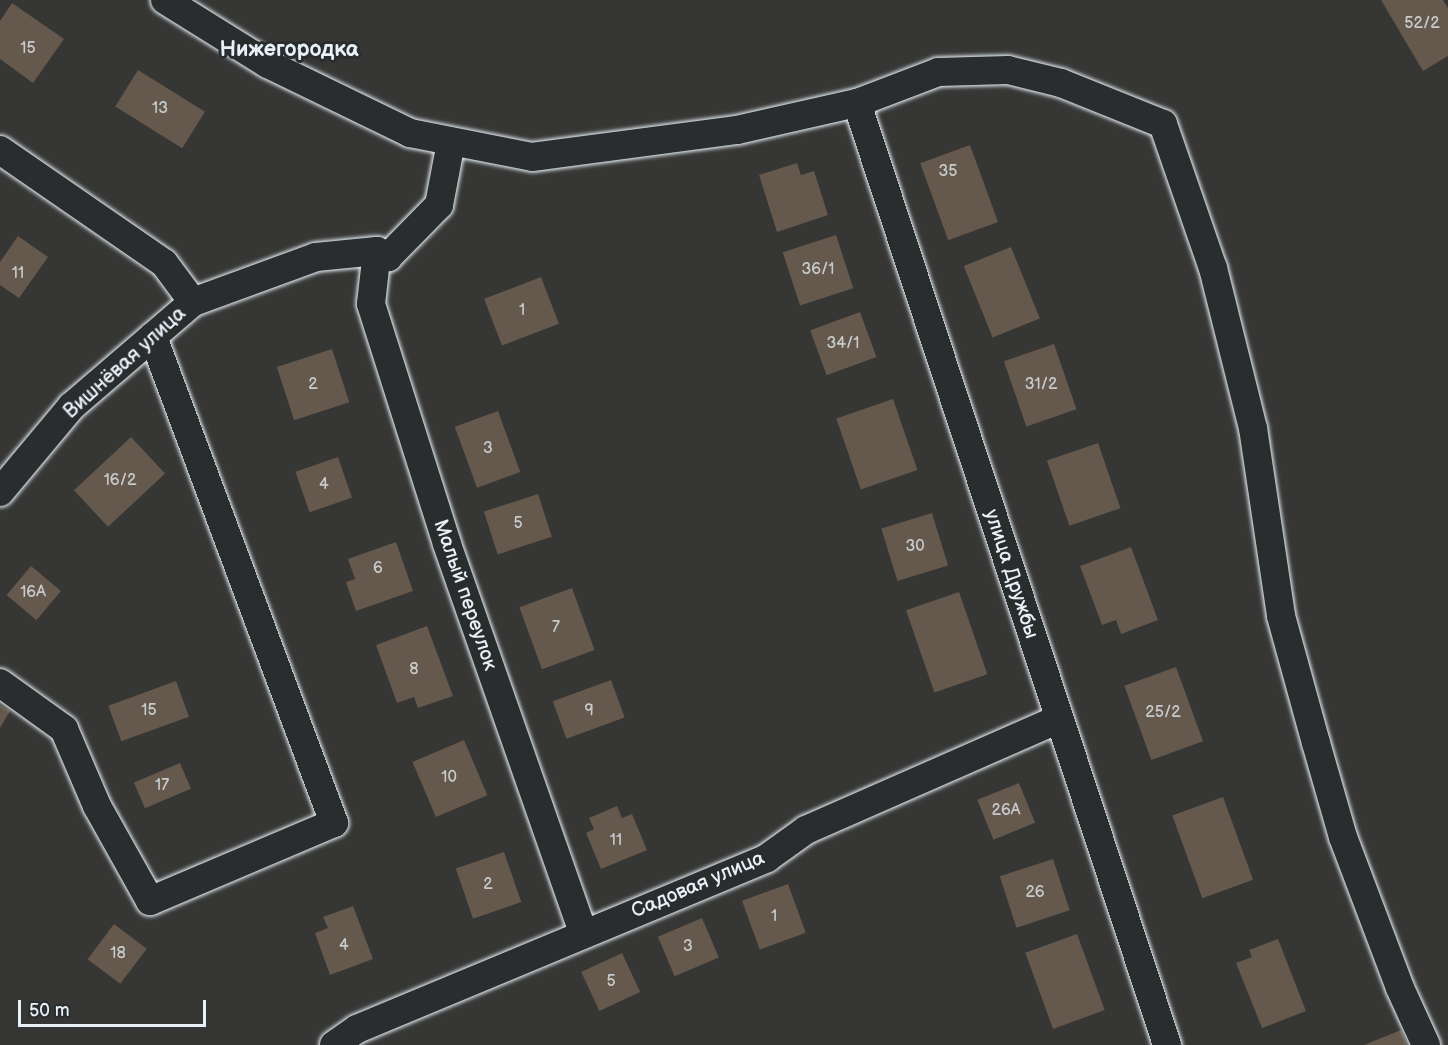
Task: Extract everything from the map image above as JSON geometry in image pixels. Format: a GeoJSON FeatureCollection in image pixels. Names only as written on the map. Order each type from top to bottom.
{"type":"FeatureCollection","features":[{"type":"Feature","properties":{"kind":"street"},"geometry":{"type":"LineString","coordinates":[[165,0],[268,64],[410,133],[532,157],[737,130],[857,102],[938,72],[1008,70],[1061,83],[1163,124],[1213,268],[1253,428],[1281,616],[1316,743],[1343,837],[1400,988],[1426,1045]]}},
{"type":"Feature","properties":{"kind":"street","name":"улица Дружбы"},"geometry":{"type":"LineString","coordinates":[[857,102],[1167,1045]]}},
{"type":"Feature","properties":{"kind":"street","name":"Вишнёвая улица"},"geometry":{"type":"LineString","coordinates":[[0,492],[72,406],[193,302],[316,257],[376,251],[388,257],[439,205],[451,142]]}},
{"type":"Feature","properties":{"kind":"street"},"geometry":{"type":"LineString","coordinates":[[0,150],[164,263],[193,302]]}},
{"type":"Feature","properties":{"kind":"street","name":"Малый переулок"},"geometry":{"type":"LineString","coordinates":[[376,251],[371,304],[447,544],[583,933]]}},
{"type":"Feature","properties":{"kind":"street"},"geometry":{"type":"LineString","coordinates":[[0,683],[64,729],[97,806],[150,901],[334,823],[153,337]]}},
{"type":"Feature","properties":{"kind":"street","name":"Садовая улица"},"geometry":{"type":"LineString","coordinates":[[334,1045],[357,1029],[767,858],[806,830],[1059,719]]}},
{"type":"Feature","properties":{"kind":"building"},"geometry":{"type":"Polygon","coordinates":[[[1381,0],[1443,0],[1448,8],[1448,56],[1423,71],[1381,0]]]}},
{"type":"Feature","properties":{"kind":"building"},"geometry":{"type":"Polygon","coordinates":[[[12,3],[64,39],[33,83],[0,59],[0,21],[12,3]]]}},
{"type":"Feature","properties":{"kind":"building"},"geometry":{"type":"Polygon","coordinates":[[[138,70],[205,112],[182,148],[115,106],[138,70]]]}},
{"type":"Feature","properties":{"kind":"building"},"geometry":{"type":"Polygon","coordinates":[[[970,145],[998,222],[948,240],[920,163],[970,145]]]}},
{"type":"Feature","properties":{"kind":"building"},"geometry":{"type":"Polygon","coordinates":[[[797,163],[801,175],[814,171],[828,215],[777,232],[759,175],[797,163]]]}},
{"type":"Feature","properties":{"kind":"building"},"geometry":{"type":"Polygon","coordinates":[[[836,235],[853,288],[800,306],[783,252],[836,235]]]}},
{"type":"Feature","properties":{"kind":"building"},"geometry":{"type":"Polygon","coordinates":[[[18,236],[48,257],[19,298],[0,285],[0,262],[18,236]]]}},
{"type":"Feature","properties":{"kind":"building"},"geometry":{"type":"Polygon","coordinates":[[[1011,247],[1040,318],[993,337],[964,266],[1011,247]]]}},
{"type":"Feature","properties":{"kind":"building"},"geometry":{"type":"Polygon","coordinates":[[[541,277],[559,324],[502,346],[484,299],[541,277]]]}},
{"type":"Feature","properties":{"kind":"building"},"geometry":{"type":"Polygon","coordinates":[[[860,312],[876,357],[827,375],[810,330],[860,312]]]}},
{"type":"Feature","properties":{"kind":"building"},"geometry":{"type":"Polygon","coordinates":[[[1054,344],[1076,409],[1026,426],[1004,361],[1054,344]]]}},
{"type":"Feature","properties":{"kind":"building"},"geometry":{"type":"Polygon","coordinates":[[[332,349],[349,402],[294,420],[277,367],[332,349]]]}},
{"type":"Feature","properties":{"kind":"building"},"geometry":{"type":"Polygon","coordinates":[[[893,399],[917,470],[861,489],[836,419],[893,399]]]}},
{"type":"Feature","properties":{"kind":"building"},"geometry":{"type":"Polygon","coordinates":[[[498,411],[520,472],[477,488],[455,427],[498,411]]]}},
{"type":"Feature","properties":{"kind":"building"},"geometry":{"type":"Polygon","coordinates":[[[131,437],[165,474],[108,527],[74,490],[131,437]]]}},
{"type":"Feature","properties":{"kind":"building"},"geometry":{"type":"Polygon","coordinates":[[[1098,443],[1120,508],[1069,526],[1047,461],[1098,443]]]}},
{"type":"Feature","properties":{"kind":"building"},"geometry":{"type":"Polygon","coordinates":[[[338,457],[352,498],[309,512],[295,472],[338,457]]]}},
{"type":"Feature","properties":{"kind":"building"},"geometry":{"type":"Polygon","coordinates":[[[538,494],[552,537],[498,554],[484,512],[538,494]]]}},
{"type":"Feature","properties":{"kind":"building"},"geometry":{"type":"Polygon","coordinates":[[[932,513],[948,566],[897,581],[881,528],[932,513]]]}},
{"type":"Feature","properties":{"kind":"building"},"geometry":{"type":"Polygon","coordinates":[[[396,542],[413,591],[356,611],[346,582],[355,579],[348,559],[396,542]]]}},
{"type":"Feature","properties":{"kind":"building"},"geometry":{"type":"Polygon","coordinates":[[[1131,547],[1158,620],[1121,634],[1116,620],[1102,625],[1080,566],[1131,547]]]}},
{"type":"Feature","properties":{"kind":"building"},"geometry":{"type":"Polygon","coordinates":[[[31,566],[61,591],[36,620],[7,595],[31,566]]]}},
{"type":"Feature","properties":{"kind":"building"},"geometry":{"type":"Polygon","coordinates":[[[572,588],[595,650],[542,669],[519,607],[572,588]]]}},
{"type":"Feature","properties":{"kind":"building"},"geometry":{"type":"Polygon","coordinates":[[[959,592],[987,674],[934,692],[906,610],[959,592]]]}},
{"type":"Feature","properties":{"kind":"building"},"geometry":{"type":"Polygon","coordinates":[[[427,626],[453,696],[418,708],[414,697],[397,703],[376,645],[427,626]]]}},
{"type":"Feature","properties":{"kind":"building"},"geometry":{"type":"Polygon","coordinates":[[[1176,667],[1203,741],[1151,760],[1124,686],[1176,667]]]}},
{"type":"Feature","properties":{"kind":"building"},"geometry":{"type":"Polygon","coordinates":[[[611,680],[625,718],[566,739],[553,701],[611,680]]]}},
{"type":"Feature","properties":{"kind":"building"},"geometry":{"type":"Polygon","coordinates":[[[176,681],[189,717],[121,741],[108,706],[176,681]]]}},
{"type":"Feature","properties":{"kind":"building"},"geometry":{"type":"Polygon","coordinates":[[[0,705],[10,711],[0,728],[0,705]]]}},
{"type":"Feature","properties":{"kind":"building"},"geometry":{"type":"Polygon","coordinates":[[[464,740],[487,795],[436,817],[412,762],[464,740]]]}},
{"type":"Feature","properties":{"kind":"building"},"geometry":{"type":"Polygon","coordinates":[[[180,763],[191,789],[145,808],[134,783],[180,763]]]}},
{"type":"Feature","properties":{"kind":"building"},"geometry":{"type":"Polygon","coordinates":[[[1019,783],[1035,823],[993,840],[977,800],[1019,783]]]}},
{"type":"Feature","properties":{"kind":"building"},"geometry":{"type":"Polygon","coordinates":[[[1223,797],[1253,880],[1202,898],[1172,815],[1223,797]]]}},
{"type":"Feature","properties":{"kind":"building"},"geometry":{"type":"Polygon","coordinates":[[[617,806],[622,818],[632,814],[647,850],[601,869],[586,833],[594,829],[589,818],[617,806]]]}},
{"type":"Feature","properties":{"kind":"building"},"geometry":{"type":"Polygon","coordinates":[[[504,852],[521,902],[473,919],[456,869],[504,852]]]}},
{"type":"Feature","properties":{"kind":"building"},"geometry":{"type":"Polygon","coordinates":[[[1053,859],[1070,910],[1016,928],[1000,876],[1053,859]]]}},
{"type":"Feature","properties":{"kind":"building"},"geometry":{"type":"Polygon","coordinates":[[[788,884],[806,933],[760,950],[742,901],[788,884]]]}},
{"type":"Feature","properties":{"kind":"building"},"geometry":{"type":"Polygon","coordinates":[[[353,906],[373,959],[330,975],[315,933],[328,928],[323,917],[353,906]]]}},
{"type":"Feature","properties":{"kind":"building"},"geometry":{"type":"Polygon","coordinates":[[[702,918],[719,958],[675,976],[658,937],[702,918]]]}},
{"type":"Feature","properties":{"kind":"building"},"geometry":{"type":"Polygon","coordinates":[[[114,924],[147,949],[120,984],[88,959],[114,924]]]}},
{"type":"Feature","properties":{"kind":"building"},"geometry":{"type":"Polygon","coordinates":[[[1077,934],[1105,1010],[1053,1029],[1025,953],[1077,934]]]}},
{"type":"Feature","properties":{"kind":"building"},"geometry":{"type":"Polygon","coordinates":[[[1278,939],[1306,1011],[1262,1028],[1236,963],[1252,957],[1249,950],[1278,939]]]}},
{"type":"Feature","properties":{"kind":"building"},"geometry":{"type":"Polygon","coordinates":[[[622,953],[640,992],[599,1011],[581,972],[622,953]]]}},
{"type":"Feature","properties":{"kind":"building"},"geometry":{"type":"Polygon","coordinates":[[[1401,1030],[1407,1045],[1364,1045],[1401,1030]]]}},
{"type":"Feature","properties":{"kind":"district","name":"Нижегородка"},"geometry":{"type":"Point","coordinates":[289,50]}}]}
